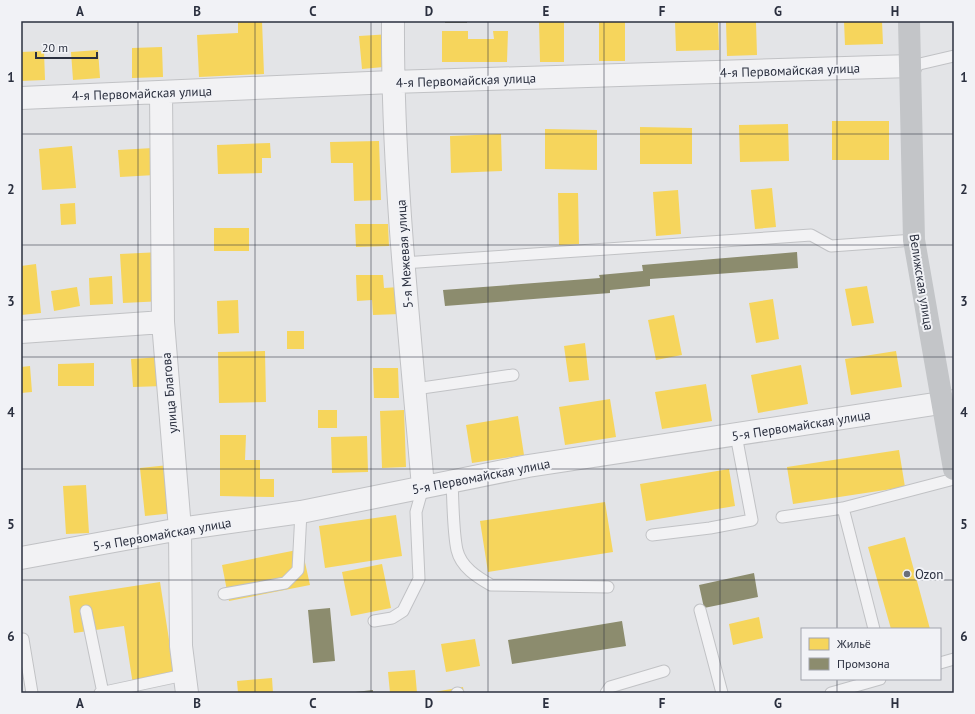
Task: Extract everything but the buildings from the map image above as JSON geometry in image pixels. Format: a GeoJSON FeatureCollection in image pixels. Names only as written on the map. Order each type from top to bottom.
{"type":"FeatureCollection","features":[{"type":"Feature","properties":{"kind":"street","name":"5-я Межевая улица"},"geometry":{"type":"LineString","coordinates":[[393,21],[392,82],[403,263],[423,488]]}},
{"type":"Feature","properties":{"kind":"street","name":"Велижская улица"},"geometry":{"type":"LineString","coordinates":[[909,21],[914,240],[948,403],[954,469]]}},
{"type":"Feature","properties":{"kind":"street","name":"4-я Первомайская улица"},"geometry":{"type":"LineString","coordinates":[[21,98],[392,82],[911,66]]}},
{"type":"Feature","properties":{"kind":"street","name":"улица Благова"},"geometry":{"type":"LineString","coordinates":[[161,93],[163,322],[180,529],[181,646],[186,684]]}},
{"type":"Feature","properties":{"kind":"street"},"geometry":{"type":"LineString","coordinates":[[21,332],[163,322]]}},
{"type":"Feature","properties":{"kind":"street","name":"5-я Первомайская улица"},"geometry":{"type":"LineString","coordinates":[[21,558],[180,529],[301,512],[528,466],[948,403]]}},
{"type":"Feature","properties":{"kind":"lane"},"geometry":{"type":"LineString","coordinates":[[911,66],[954,56]]}},
{"type":"Feature","properties":{"kind":"lane"},"geometry":{"type":"LineString","coordinates":[[403,263],[811,235],[831,246],[914,240]]}},
{"type":"Feature","properties":{"kind":"lane"},"geometry":{"type":"LineString","coordinates":[[415,390],[513,375]]}},
{"type":"Feature","properties":{"kind":"lane"},"geometry":{"type":"LineString","coordinates":[[652,535],[710,528],[752,520],[736,435]]}},
{"type":"Feature","properties":{"kind":"lane"},"geometry":{"type":"LineString","coordinates":[[782,517],[843,508],[954,479]]}},
{"type":"Feature","properties":{"kind":"lane"},"geometry":{"type":"LineString","coordinates":[[452,482],[457,551],[465,565],[476,577],[491,585],[608,587]]}},
{"type":"Feature","properties":{"kind":"lane"},"geometry":{"type":"LineString","coordinates":[[374,621],[392,618],[403,611],[419,579],[416,512],[423,488]]}},
{"type":"Feature","properties":{"kind":"lane"},"geometry":{"type":"LineString","coordinates":[[843,508],[874,628]]}},
{"type":"Feature","properties":{"kind":"lane"},"geometry":{"type":"LineString","coordinates":[[224,594],[285,583],[298,570],[301,512]]}},
{"type":"Feature","properties":{"kind":"lane"},"geometry":{"type":"LineString","coordinates":[[700,610],[722,693]]}},
{"type":"Feature","properties":{"kind":"lane"},"geometry":{"type":"LineString","coordinates":[[86,612],[102,693],[186,684]]}},
{"type":"Feature","properties":{"kind":"lane"},"geometry":{"type":"LineString","coordinates":[[23,639],[32,693]]}},
{"type":"Feature","properties":{"kind":"lane"},"geometry":{"type":"LineString","coordinates":[[941,663],[954,659]]}},
{"type":"Feature","properties":{"kind":"lane"},"geometry":{"type":"LineString","coordinates":[[606,693],[610,687],[664,671]]}},
{"type":"Feature","properties":{"kind":"lane"},"geometry":{"type":"LineString","coordinates":[[831,693],[876,680]]}},
{"type":"Feature","properties":{"kind":"place","name":"Ozon"},"geometry":{"type":"Point","coordinates":[907,574]}}]}
